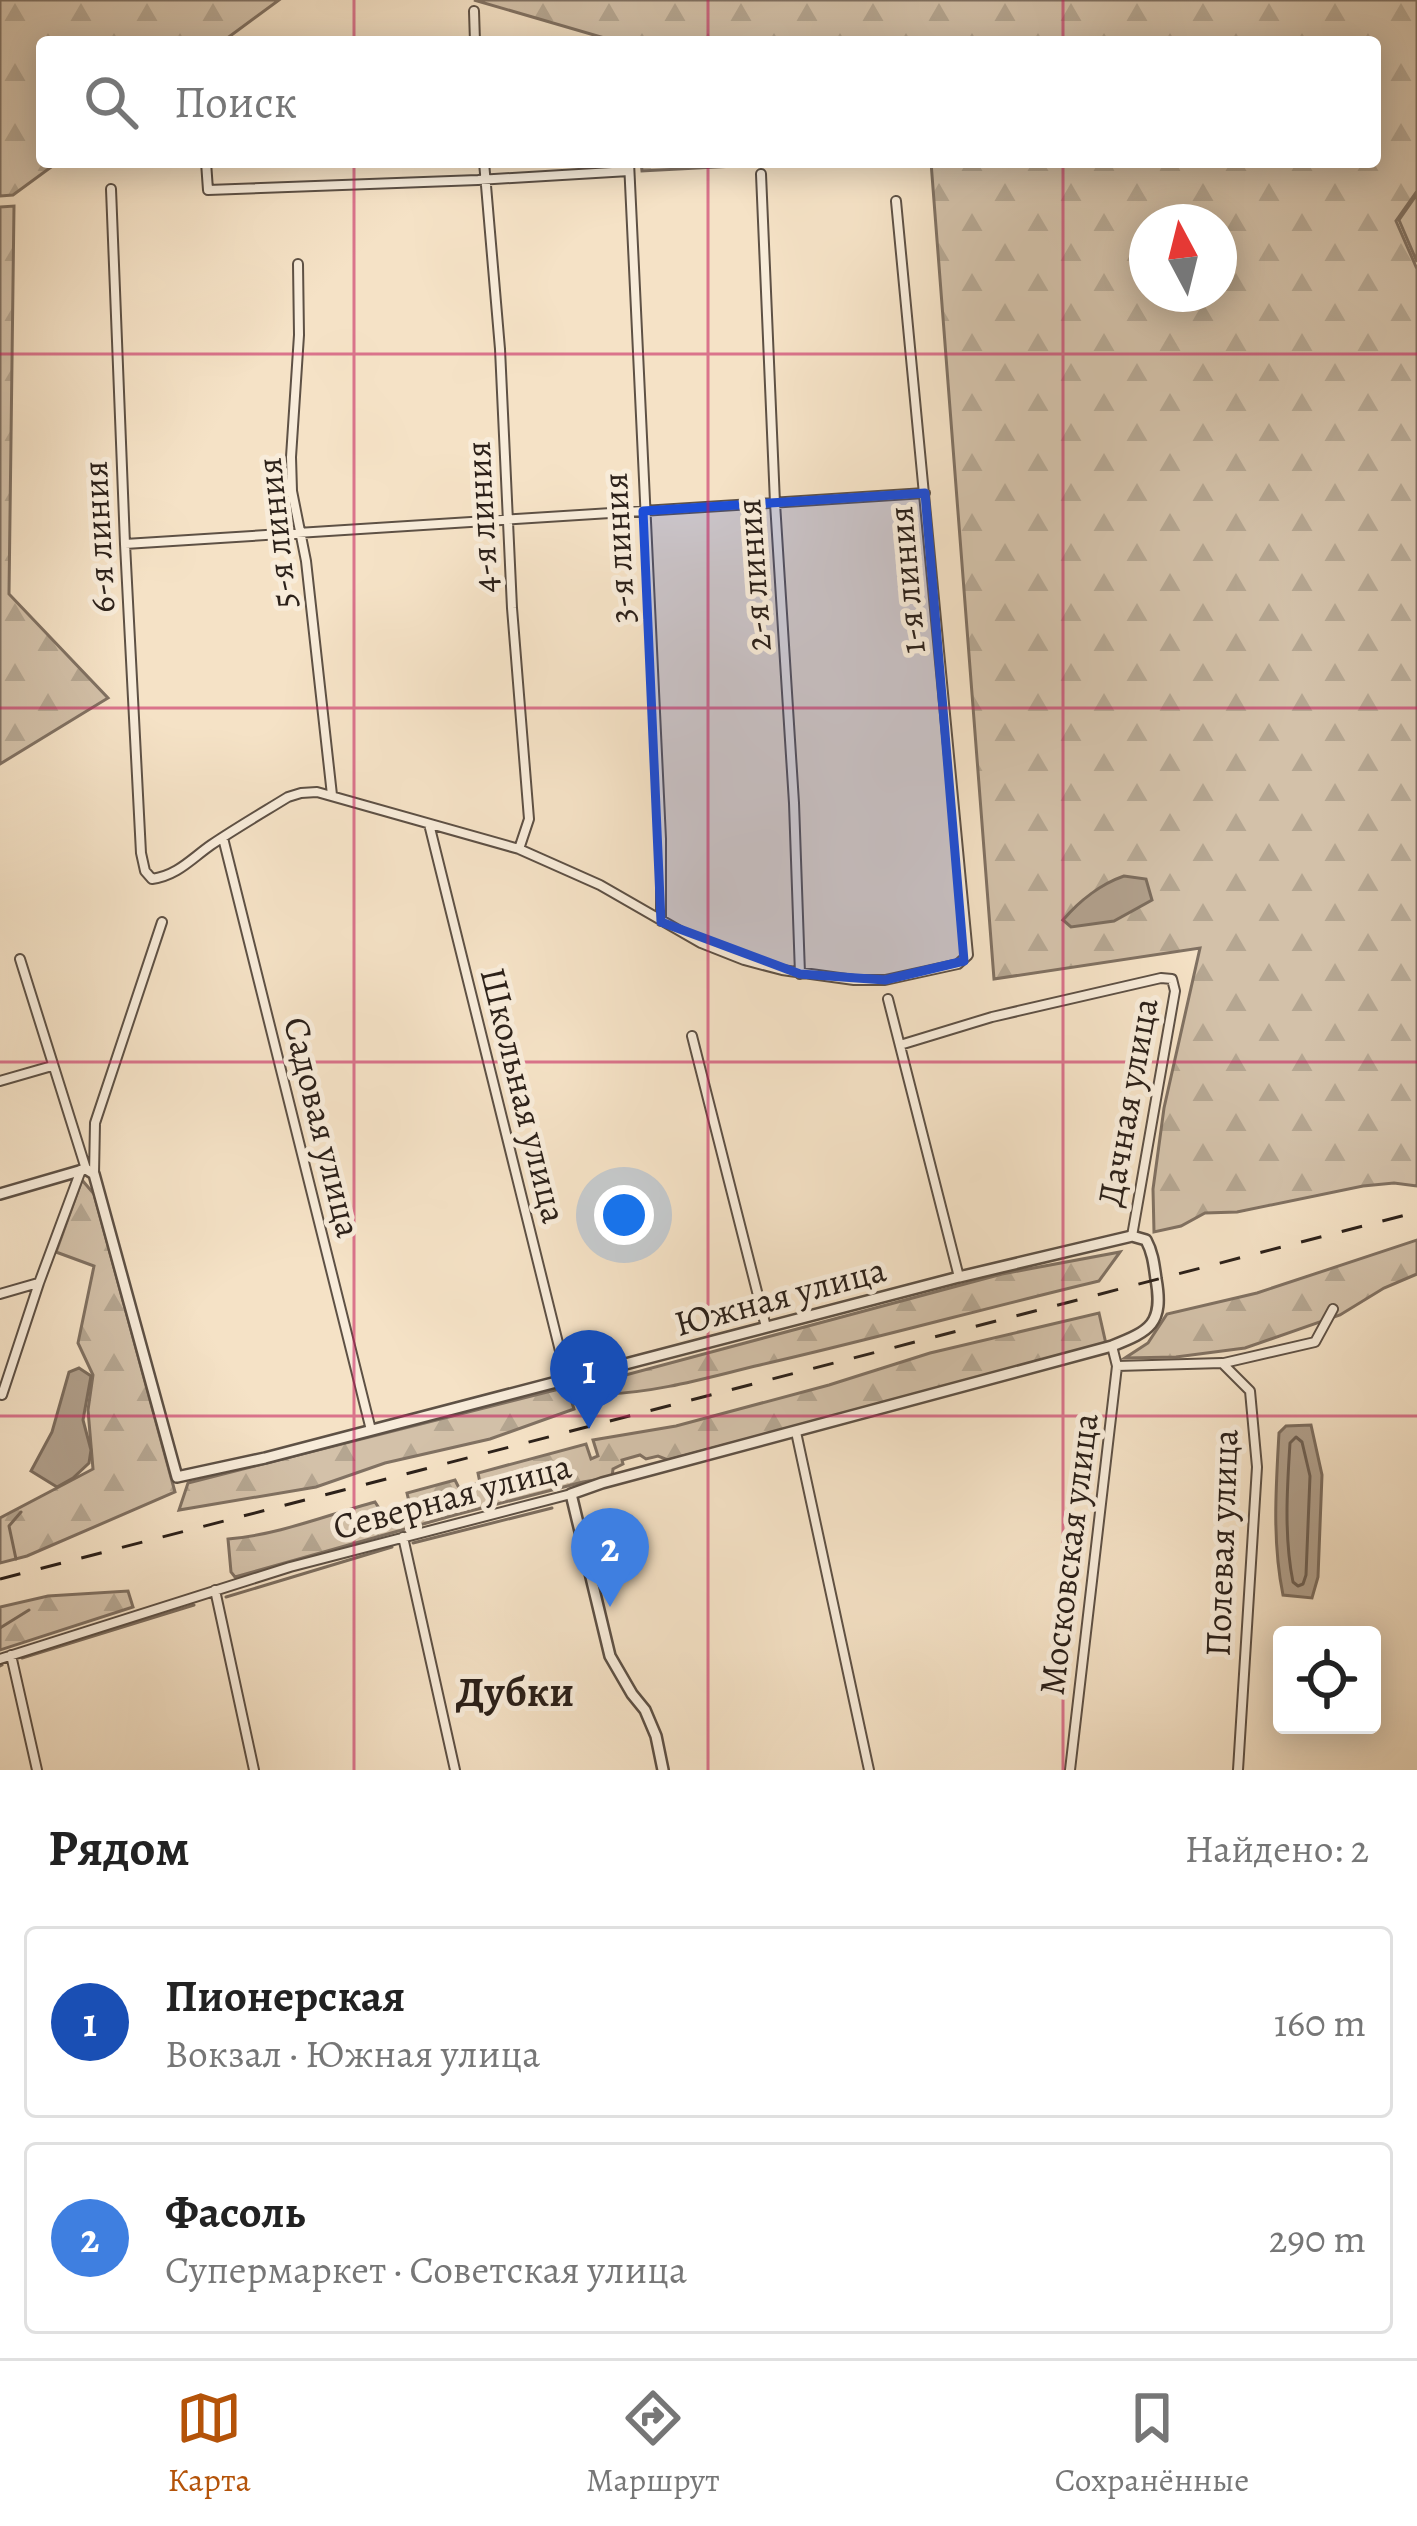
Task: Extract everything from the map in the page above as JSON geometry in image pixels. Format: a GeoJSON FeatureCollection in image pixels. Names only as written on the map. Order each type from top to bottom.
{"type":"FeatureCollection","features":[{"type":"Feature","properties":{"kind":"street"},"geometry":{"type":"LineString","coordinates":[[475,10],[475,36]]}},
{"type":"Feature","properties":{"kind":"street"},"geometry":{"type":"LineString","coordinates":[[206,168],[208,190],[486,180],[618,168]]}},
{"type":"Feature","properties":{"kind":"street","name":"4-я линия"},"geometry":{"type":"LineString","coordinates":[[485,168],[529,818],[519,849]]}},
{"type":"Feature","properties":{"kind":"street","name":"3-я линия"},"geometry":{"type":"LineString","coordinates":[[629,168],[661,922]]}},
{"type":"Feature","properties":{"kind":"street","name":"2-я линия"},"geometry":{"type":"LineString","coordinates":[[760,173],[800,974]]}},
{"type":"Feature","properties":{"kind":"street","name":"6-я линия"},"geometry":{"type":"LineString","coordinates":[[111,189],[124,544],[140,853],[145,871],[152,879],[166,877],[223,838]]}},
{"type":"Feature","properties":{"kind":"street","name":"1-я линия"},"geometry":{"type":"LineString","coordinates":[[800,974],[885,980],[958,964],[968,955],[896,201]]}},
{"type":"Feature","properties":{"kind":"street","name":"5-я линия"},"geometry":{"type":"LineString","coordinates":[[298,264],[292,490],[324,701],[332,795]]}},
{"type":"Feature","properties":{"kind":"street"},"geometry":{"type":"LineString","coordinates":[[124,544],[925,494]]}},
{"type":"Feature","properties":{"kind":"street"},"geometry":{"type":"LineString","coordinates":[[223,838],[288,797],[332,795],[519,849],[600,885],[701,943],[800,974]]}},
{"type":"Feature","properties":{"kind":"street","name":"Школьная улица"},"geometry":{"type":"LineString","coordinates":[[429,823],[567,1379]]}},
{"type":"Feature","properties":{"kind":"street","name":"Садовая улица"},"geometry":{"type":"LineString","coordinates":[[223,838],[371,1430]]}},
{"type":"Feature","properties":{"kind":"street"},"geometry":{"type":"LineString","coordinates":[[2,1395],[39,1283],[87,1171],[95,1123],[162,922]]}},
{"type":"Feature","properties":{"kind":"street"},"geometry":{"type":"LineString","coordinates":[[20,959],[87,1171]]}},
{"type":"Feature","properties":{"kind":"street","name":"Дачная улица"},"geometry":{"type":"LineString","coordinates":[[900,1045],[992,1017],[1172,979],[1174,991],[1132,1236]]}},
{"type":"Feature","properties":{"kind":"street"},"geometry":{"type":"LineString","coordinates":[[889,998],[959,1277]]}},
{"type":"Feature","properties":{"kind":"street"},"geometry":{"type":"LineString","coordinates":[[692,1036],[766,1327]]}},
{"type":"Feature","properties":{"kind":"street"},"geometry":{"type":"LineString","coordinates":[[0,1081],[52,1066]]}},
{"type":"Feature","properties":{"kind":"street"},"geometry":{"type":"LineString","coordinates":[[0,1194],[87,1171]]}},
{"type":"Feature","properties":{"kind":"street","name":"Южная улица"},"geometry":{"type":"LineString","coordinates":[[87,1171],[176,1477],[1132,1236]]}},
{"type":"Feature","properties":{"kind":"street","name":"Северная улица"},"geometry":{"type":"LineString","coordinates":[[0,1659],[403,1537],[1112,1346],[1143,1334],[1153,1324],[1160,1302],[1149,1244],[1132,1236]]}},
{"type":"Feature","properties":{"kind":"street"},"geometry":{"type":"LineString","coordinates":[[0,1294],[39,1283]]}},
{"type":"Feature","properties":{"kind":"street"},"geometry":{"type":"LineString","coordinates":[[1117,1366],[1222,1363],[1315,1342],[1333,1309]]}},
{"type":"Feature","properties":{"kind":"street","name":"Московская улица"},"geometry":{"type":"LineString","coordinates":[[1070,1770],[1117,1366],[1112,1346]]}},
{"type":"Feature","properties":{"kind":"street","name":"Полевая улица"},"geometry":{"type":"LineString","coordinates":[[1222,1363],[1250,1391],[1257,1467],[1238,1770]]}},
{"type":"Feature","properties":{"kind":"street"},"geometry":{"type":"LineString","coordinates":[[796,1432],[869,1770]]}},
{"type":"Feature","properties":{"kind":"street"},"geometry":{"type":"LineString","coordinates":[[571,1494],[610,1657],[645,1710],[663,1770]]}},
{"type":"Feature","properties":{"kind":"street"},"geometry":{"type":"LineString","coordinates":[[403,1537],[455,1770]]}},
{"type":"Feature","properties":{"kind":"street"},"geometry":{"type":"LineString","coordinates":[[215,1591],[254,1770]]}},
{"type":"Feature","properties":{"kind":"street"},"geometry":{"type":"LineString","coordinates":[[10,1654],[37,1770]]}},
{"type":"Feature","properties":{"kind":"highlighted area"},"geometry":{"type":"Polygon","coordinates":[[[925,493],[964,961],[885,980],[800,974],[661,922],[643,511],[925,493]]]}},
{"type":"Feature","properties":{"kind":"green space"},"geometry":{"type":"Polygon","coordinates":[[[0,0],[279,0],[230,36],[36,36],[36,168],[50,168],[13,195],[0,196],[0,0]]]}},
{"type":"Feature","properties":{"kind":"green space"},"geometry":{"type":"Polygon","coordinates":[[[474,0],[1417,0],[1417,191],[1396,221],[1417,269],[1417,1186],[1363,1186],[1237,1212],[1205,1213],[1181,1226],[1154,1232],[1153,1189],[1164,1108],[1200,948],[994,979],[931,168],[1381,168],[1381,36],[597,36],[474,0]]]}},
{"type":"Feature","properties":{"kind":"green space"},"geometry":{"type":"Polygon","coordinates":[[[1417,194],[1417,262],[1399,220],[1417,194]]]}},
{"type":"Feature","properties":{"kind":"green space"},"geometry":{"type":"Polygon","coordinates":[[[14,206],[9,594],[108,698],[0,764],[0,207],[14,206]]]}},
{"type":"Feature","properties":{"kind":"green space"},"geometry":{"type":"Polygon","coordinates":[[[82,1180],[94,1194],[175,1492],[27,1556],[0,1563],[0,1518],[93,1469],[88,1410],[93,1375],[78,1343],[94,1266],[56,1252],[82,1180]]]}},
{"type":"Feature","properties":{"kind":"green space"},"geometry":{"type":"Polygon","coordinates":[[[1417,1240],[1417,1274],[1340,1315],[1245,1348],[1125,1358],[1148,1343],[1167,1314],[1257,1293],[1417,1240]]]}},
{"type":"Feature","properties":{"kind":"green space"},"geometry":{"type":"Polygon","coordinates":[[[1120,1252],[1099,1281],[845,1345],[646,1390],[607,1394],[603,1381],[1002,1274],[1120,1252]]]}},
{"type":"Feature","properties":{"kind":"green space"},"geometry":{"type":"Polygon","coordinates":[[[1099,1313],[1106,1344],[668,1460],[640,1455],[622,1460],[612,1477],[235,1577],[231,1572],[228,1539],[284,1529],[375,1502],[388,1522],[410,1506],[407,1493],[455,1480],[459,1488],[480,1483],[478,1473],[586,1444],[591,1459],[598,1456],[593,1440],[676,1426],[930,1353],[1099,1313]]]}},
{"type":"Feature","properties":{"kind":"green space"},"geometry":{"type":"Polygon","coordinates":[[[567,1387],[574,1409],[490,1439],[385,1463],[316,1487],[179,1510],[188,1483],[567,1387]]]}},
{"type":"Feature","properties":{"kind":"green space"},"geometry":{"type":"Polygon","coordinates":[[[128,1591],[133,1607],[0,1650],[0,1607],[48,1596],[128,1591]]]}},
{"type":"Feature","properties":{"kind":"water"},"geometry":{"type":"Polygon","coordinates":[[[1124,876],[1146,879],[1152,900],[1114,921],[1071,927],[1063,920],[1091,894],[1124,876]]]}},
{"type":"Feature","properties":{"kind":"water"},"geometry":{"type":"Polygon","coordinates":[[[79,1368],[91,1376],[83,1420],[91,1450],[89,1463],[57,1487],[31,1471],[52,1432],[69,1372],[79,1368]]]}},
{"type":"Feature","properties":{"kind":"water"},"geometry":{"type":"Polygon","coordinates":[[[1311,1425],[1322,1475],[1318,1577],[1312,1598],[1283,1595],[1276,1514],[1279,1433],[1286,1426],[1311,1425]]]}},
{"type":"Feature","properties":{"kind":"waterway"},"geometry":{"type":"LineString","coordinates":[[413,1543],[552,1508]]}},
{"type":"Feature","properties":{"kind":"waterway"},"geometry":{"type":"LineString","coordinates":[[16,1559],[9,1526],[21,1512]]}},
{"type":"Feature","properties":{"kind":"waterway"},"geometry":{"type":"LineString","coordinates":[[226,1597],[392,1547]]}},
{"type":"Feature","properties":{"kind":"waterway"},"geometry":{"type":"LineString","coordinates":[[22,1658],[194,1605]]}},
{"type":"Feature","properties":{"kind":"waterway"},"geometry":{"type":"LineString","coordinates":[[0,1628],[29,1610]]}},
{"type":"Feature","properties":{"kind":"railway"},"geometry":{"type":"LineString","coordinates":[[0,1579],[1417,1212]]}},
{"type":"Feature","properties":{"kind":"place","name":"Пионерская"},"geometry":{"type":"Point","coordinates":[589,1429]}},
{"type":"Feature","properties":{"kind":"place","name":"Фасоль"},"geometry":{"type":"Point","coordinates":[610,1607]}},
{"type":"Feature","properties":{"kind":"district","name":"Дубки"},"geometry":{"type":"Point","coordinates":[515,1691]}}]}
